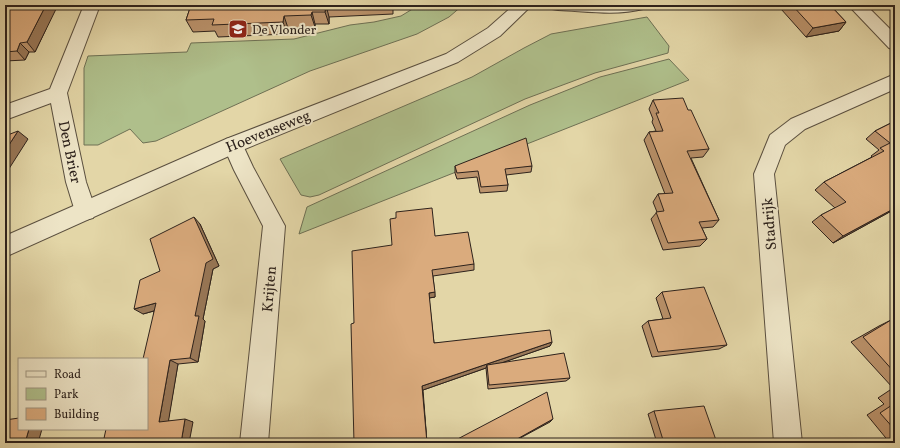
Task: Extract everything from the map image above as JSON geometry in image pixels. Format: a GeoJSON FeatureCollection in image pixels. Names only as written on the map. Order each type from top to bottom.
{"type":"FeatureCollection","features":[{"type":"Feature","properties":{"kind":"street"},"geometry":{"type":"LineString","coordinates":[[5,113],[58,93],[92,5]]}},
{"type":"Feature","properties":{"kind":"street","name":"Hoevenseweg"},"geometry":{"type":"LineString","coordinates":[[5,247],[233,145],[452,58],[494,32],[524,5]]}},
{"type":"Feature","properties":{"kind":"street"},"geometry":{"type":"LineString","coordinates":[[558,5],[611,7],[637,5]]}},
{"type":"Feature","properties":{"kind":"street"},"geometry":{"type":"LineString","coordinates":[[856,5],[895,44]]}},
{"type":"Feature","properties":{"kind":"street","name":"Stadrijk"},"geometry":{"type":"LineString","coordinates":[[788,443],[764,174],[777,140],[798,124],[895,81]]}},
{"type":"Feature","properties":{"kind":"street","name":"Den Brier"},"geometry":{"type":"LineString","coordinates":[[58,93],[76,182],[84,211]]}},
{"type":"Feature","properties":{"kind":"street","name":"Krijten"},"geometry":{"type":"LineString","coordinates":[[233,145],[244,170],[274,226],[254,443]]}},
{"type":"Feature","properties":{"kind":"green space"},"geometry":{"type":"Polygon","coordinates":[[[419,5],[463,5],[449,17],[417,34],[310,71],[156,141],[143,143],[130,129],[98,145],[84,145],[84,68],[88,56],[187,52],[191,43],[294,39],[350,25],[374,22],[401,16],[419,5]]]}},
{"type":"Feature","properties":{"kind":"green space"},"geometry":{"type":"Polygon","coordinates":[[[647,17],[669,46],[668,53],[595,73],[525,99],[319,195],[310,197],[301,195],[280,159],[472,77],[551,34],[647,17]]]}},
{"type":"Feature","properties":{"kind":"green space"},"geometry":{"type":"Polygon","coordinates":[[[669,59],[689,80],[299,234],[307,207],[530,105],[600,77],[669,59]]]}},
{"type":"Feature","properties":{"kind":"building"},"geometry":{"type":"Polygon","coordinates":[[[5,5],[46,5],[27,42],[20,43],[17,51],[5,52],[5,5]]]}},
{"type":"Feature","properties":{"kind":"building"},"geometry":{"type":"Polygon","coordinates":[[[191,5],[326,5],[325,12],[312,12],[311,15],[284,16],[283,22],[212,25],[214,19],[186,20],[191,5]]]}},
{"type":"Feature","properties":{"kind":"building"},"geometry":{"type":"Polygon","coordinates":[[[792,5],[830,5],[846,22],[813,28],[792,5]]]}},
{"type":"Feature","properties":{"kind":"building"},"geometry":{"type":"Polygon","coordinates":[[[683,98],[688,110],[691,110],[709,149],[687,151],[719,220],[699,222],[707,239],[668,243],[656,212],[664,211],[658,194],[673,193],[649,132],[663,131],[656,113],[659,113],[653,100],[683,98]]]}},
{"type":"Feature","properties":{"kind":"building"},"geometry":{"type":"Polygon","coordinates":[[[895,121],[895,208],[843,236],[821,215],[846,202],[824,182],[884,151],[880,148],[890,143],[875,131],[895,121]]]}},
{"type":"Feature","properties":{"kind":"building"},"geometry":{"type":"Polygon","coordinates":[[[18,131],[5,151],[5,136],[18,131]]]}},
{"type":"Feature","properties":{"kind":"building"},"geometry":{"type":"Polygon","coordinates":[[[526,138],[532,166],[505,169],[508,185],[481,187],[478,171],[457,173],[455,166],[526,138]]]}},
{"type":"Feature","properties":{"kind":"building"},"geometry":{"type":"Polygon","coordinates":[[[432,208],[435,236],[468,232],[474,264],[432,270],[435,292],[429,293],[434,343],[550,330],[552,342],[422,386],[427,443],[354,443],[351,324],[354,323],[352,251],[392,245],[390,219],[396,218],[396,212],[432,208]]]}},
{"type":"Feature","properties":{"kind":"building"},"geometry":{"type":"Polygon","coordinates":[[[194,217],[213,259],[206,263],[195,316],[199,316],[190,358],[170,360],[159,422],[185,419],[181,443],[103,443],[106,430],[148,430],[148,358],[143,358],[156,303],[134,309],[140,280],[160,271],[150,239],[194,217]]]}},
{"type":"Feature","properties":{"kind":"building"},"geometry":{"type":"Polygon","coordinates":[[[704,287],[727,345],[658,352],[648,321],[671,318],[662,292],[704,287]]]}},
{"type":"Feature","properties":{"kind":"building"},"geometry":{"type":"Polygon","coordinates":[[[891,320],[895,325],[895,373],[863,337],[891,320]]]}},
{"type":"Feature","properties":{"kind":"building"},"geometry":{"type":"Polygon","coordinates":[[[564,353],[570,378],[489,385],[487,365],[564,353]]]}},
{"type":"Feature","properties":{"kind":"building"},"geometry":{"type":"Polygon","coordinates":[[[547,392],[553,419],[510,443],[450,443],[547,392]]]}},
{"type":"Feature","properties":{"kind":"building"},"geometry":{"type":"Polygon","coordinates":[[[895,392],[895,398],[891,394],[895,392]]]}},
{"type":"Feature","properties":{"kind":"building"},"geometry":{"type":"Polygon","coordinates":[[[895,403],[895,430],[880,413],[895,403]]]}},
{"type":"Feature","properties":{"kind":"building"},"geometry":{"type":"Polygon","coordinates":[[[704,406],[717,443],[664,443],[654,411],[704,406]]]}},
{"type":"Feature","properties":{"kind":"building"},"geometry":{"type":"Polygon","coordinates":[[[18,418],[18,430],[29,430],[25,443],[5,443],[5,420],[18,418]]]}},
{"type":"Feature","properties":{"kind":"place","name":"De Vlonder"},"geometry":{"type":"Point","coordinates":[238,29]}}]}
